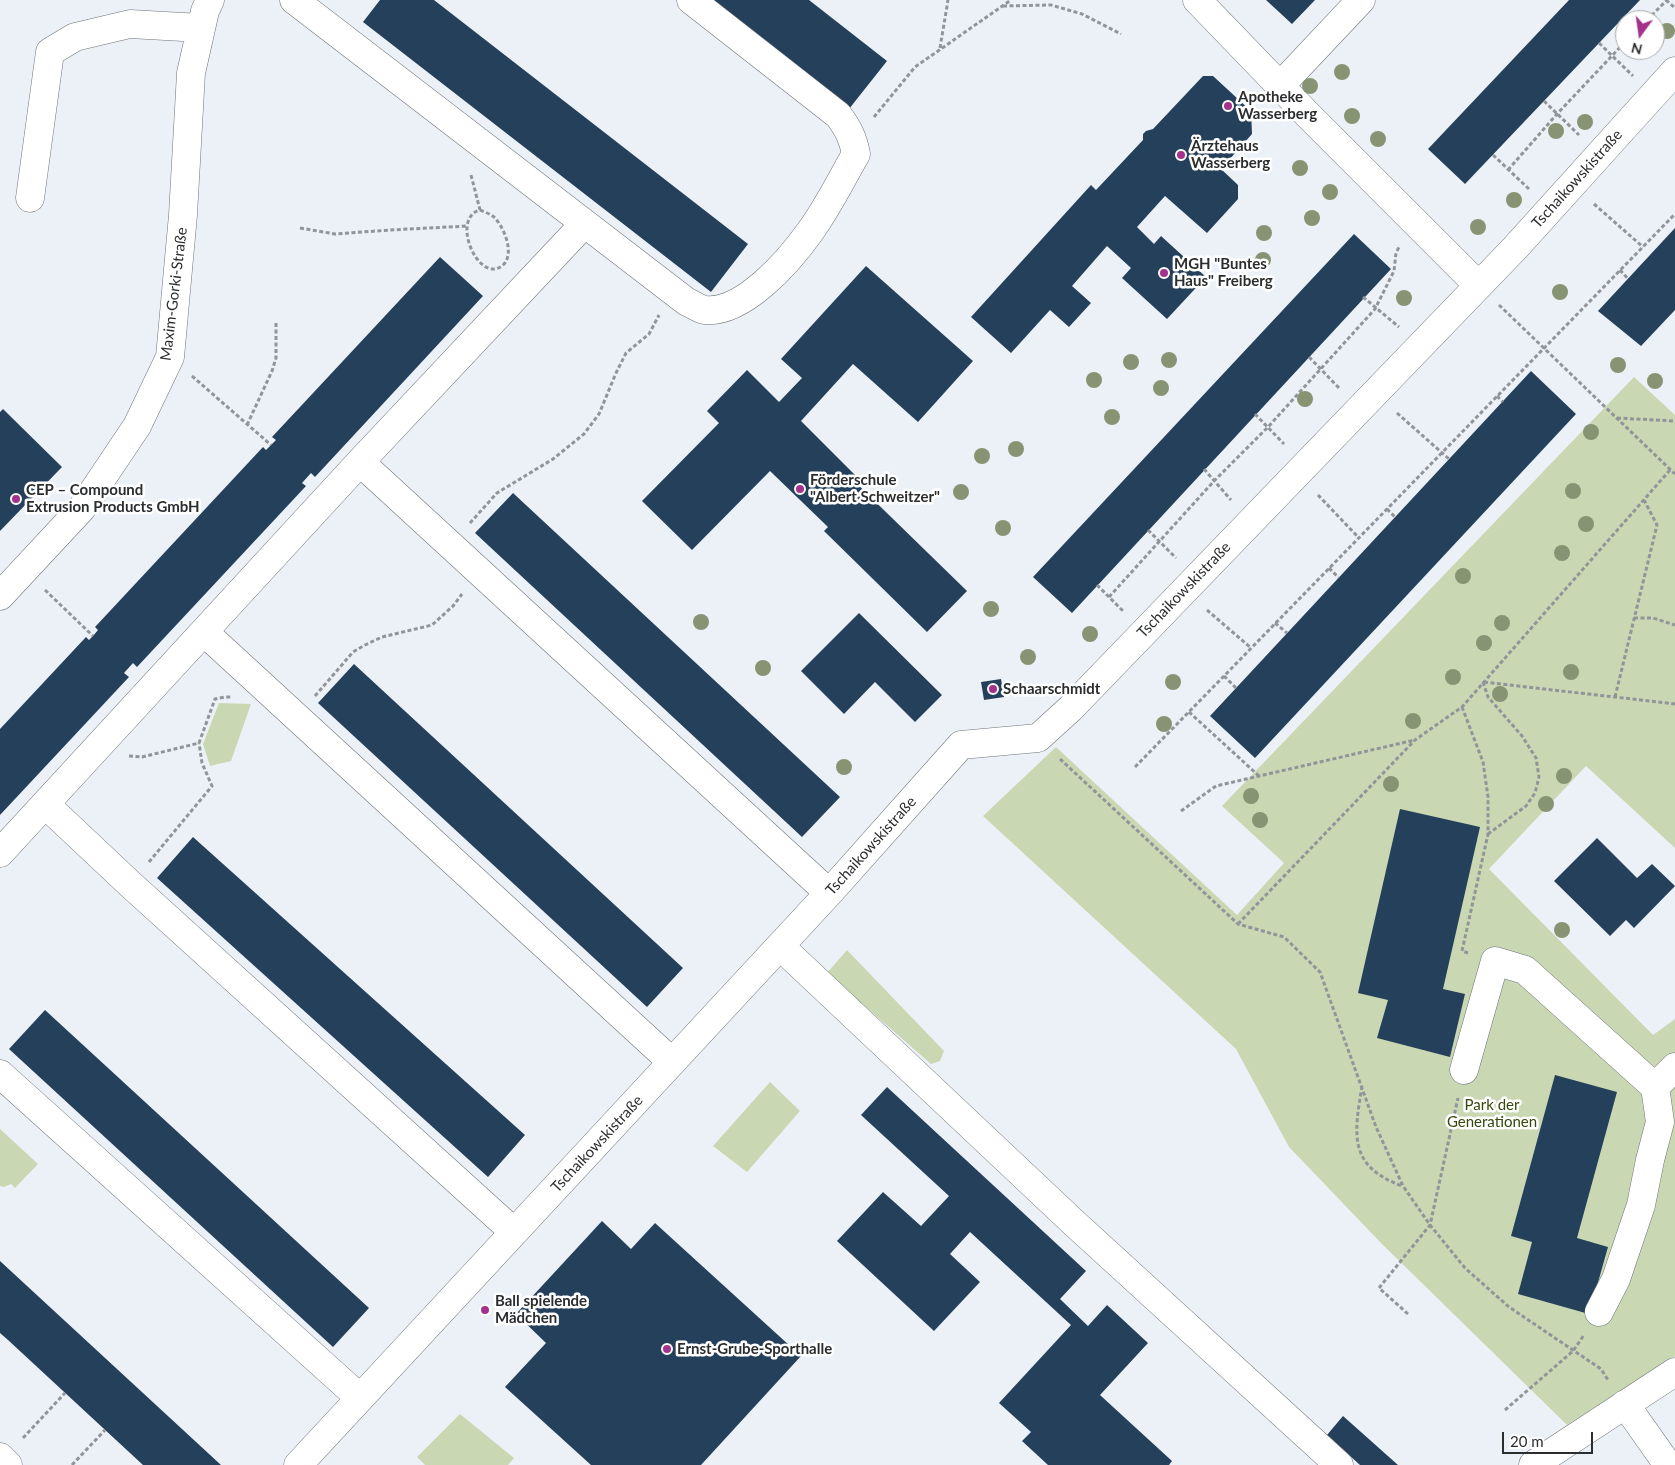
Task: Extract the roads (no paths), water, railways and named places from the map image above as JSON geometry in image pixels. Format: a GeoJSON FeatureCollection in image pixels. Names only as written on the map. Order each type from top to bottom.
{"type":"FeatureCollection","features":[{"type":"Feature","properties":{"kind":"street","name":"Maxim-Gorki-Straße"},"geometry":{"type":"LineString","coordinates":[[0,596],[23,569],[82,508],[137,426],[170,357],[183,215],[191,73],[205,11],[210,0]]}},
{"type":"Feature","properties":{"kind":"street"},"geometry":{"type":"LineString","coordinates":[[294,0],[687,302],[704,310],[723,307],[744,299],[772,277],[809,233],[856,154],[854,141],[848,128],[838,115],[692,0]]}},
{"type":"Feature","properties":{"kind":"street"},"geometry":{"type":"LineString","coordinates":[[1197,0],[1478,285]]}},
{"type":"Feature","properties":{"kind":"street"},"geometry":{"type":"LineString","coordinates":[[1280,86],[1361,0]]}},
{"type":"Feature","properties":{"kind":"street"},"geometry":{"type":"LineString","coordinates":[[30,198],[50,52],[75,36],[130,24],[201,28]]}},
{"type":"Feature","properties":{"kind":"street","name":"Tschaikowskistraße"},"geometry":{"type":"LineString","coordinates":[[298,1465],[829,893],[961,745],[1038,738],[1071,708],[1478,285],[1675,71]]}},
{"type":"Feature","properties":{"kind":"street"},"geometry":{"type":"LineString","coordinates":[[0,853],[360,462],[584,224]]}},
{"type":"Feature","properties":{"kind":"street"},"geometry":{"type":"LineString","coordinates":[[360,462],[829,893]]}},
{"type":"Feature","properties":{"kind":"street"},"geometry":{"type":"LineString","coordinates":[[204,632],[672,1062]]}},
{"type":"Feature","properties":{"kind":"street"},"geometry":{"type":"LineString","coordinates":[[45,804],[130,884],[514,1232]]}},
{"type":"Feature","properties":{"kind":"street"},"geometry":{"type":"LineString","coordinates":[[780,946],[1073,1222],[1339,1465]]}},
{"type":"Feature","properties":{"kind":"street"},"geometry":{"type":"LineString","coordinates":[[1464,1070],[1495,961],[1525,970],[1655,1087],[1660,1122],[1641,1205],[1616,1279],[1599,1312]]}},
{"type":"Feature","properties":{"kind":"street"},"geometry":{"type":"LineString","coordinates":[[1655,1087],[1675,1067]]}},
{"type":"Feature","properties":{"kind":"street"},"geometry":{"type":"LineString","coordinates":[[0,1074],[360,1398]]}},
{"type":"Feature","properties":{"kind":"street"},"geometry":{"type":"LineString","coordinates":[[1533,1465],[1675,1372]]}},
{"type":"Feature","properties":{"kind":"street"},"geometry":{"type":"LineString","coordinates":[[1625,1404],[1668,1465]]}},
{"type":"Feature","properties":{"kind":"place","name":"Apotheke Wasserberg"},"geometry":{"type":"Point","coordinates":[1228,106]}},
{"type":"Feature","properties":{"kind":"place","name":"Ärztehaus Wasserberg"},"geometry":{"type":"Point","coordinates":[1181,155]}},
{"type":"Feature","properties":{"kind":"place","name":"MGH \"Buntes Haus\" Freiberg"},"geometry":{"type":"Point","coordinates":[1164,273]}},
{"type":"Feature","properties":{"kind":"place","name":"Förderschule \"Albert Schweitzer\""},"geometry":{"type":"Point","coordinates":[800,489]}},
{"type":"Feature","properties":{"kind":"place","name":"CEP – Compound Extrusion Products GmbH"},"geometry":{"type":"Point","coordinates":[16,499]}},
{"type":"Feature","properties":{"kind":"place","name":"Schaarschmidt"},"geometry":{"type":"Point","coordinates":[993,689]}},
{"type":"Feature","properties":{"kind":"place","name":"Ball spielende Mädchen"},"geometry":{"type":"Point","coordinates":[485,1310]}},
{"type":"Feature","properties":{"kind":"place","name":"Ernst-Grube-Sporthalle"},"geometry":{"type":"Point","coordinates":[667,1349]}},
{"type":"Feature","properties":{"kind":"park label","name":"Park der Generationen"},"geometry":{"type":"Point","coordinates":[1492,1114]}}]}
